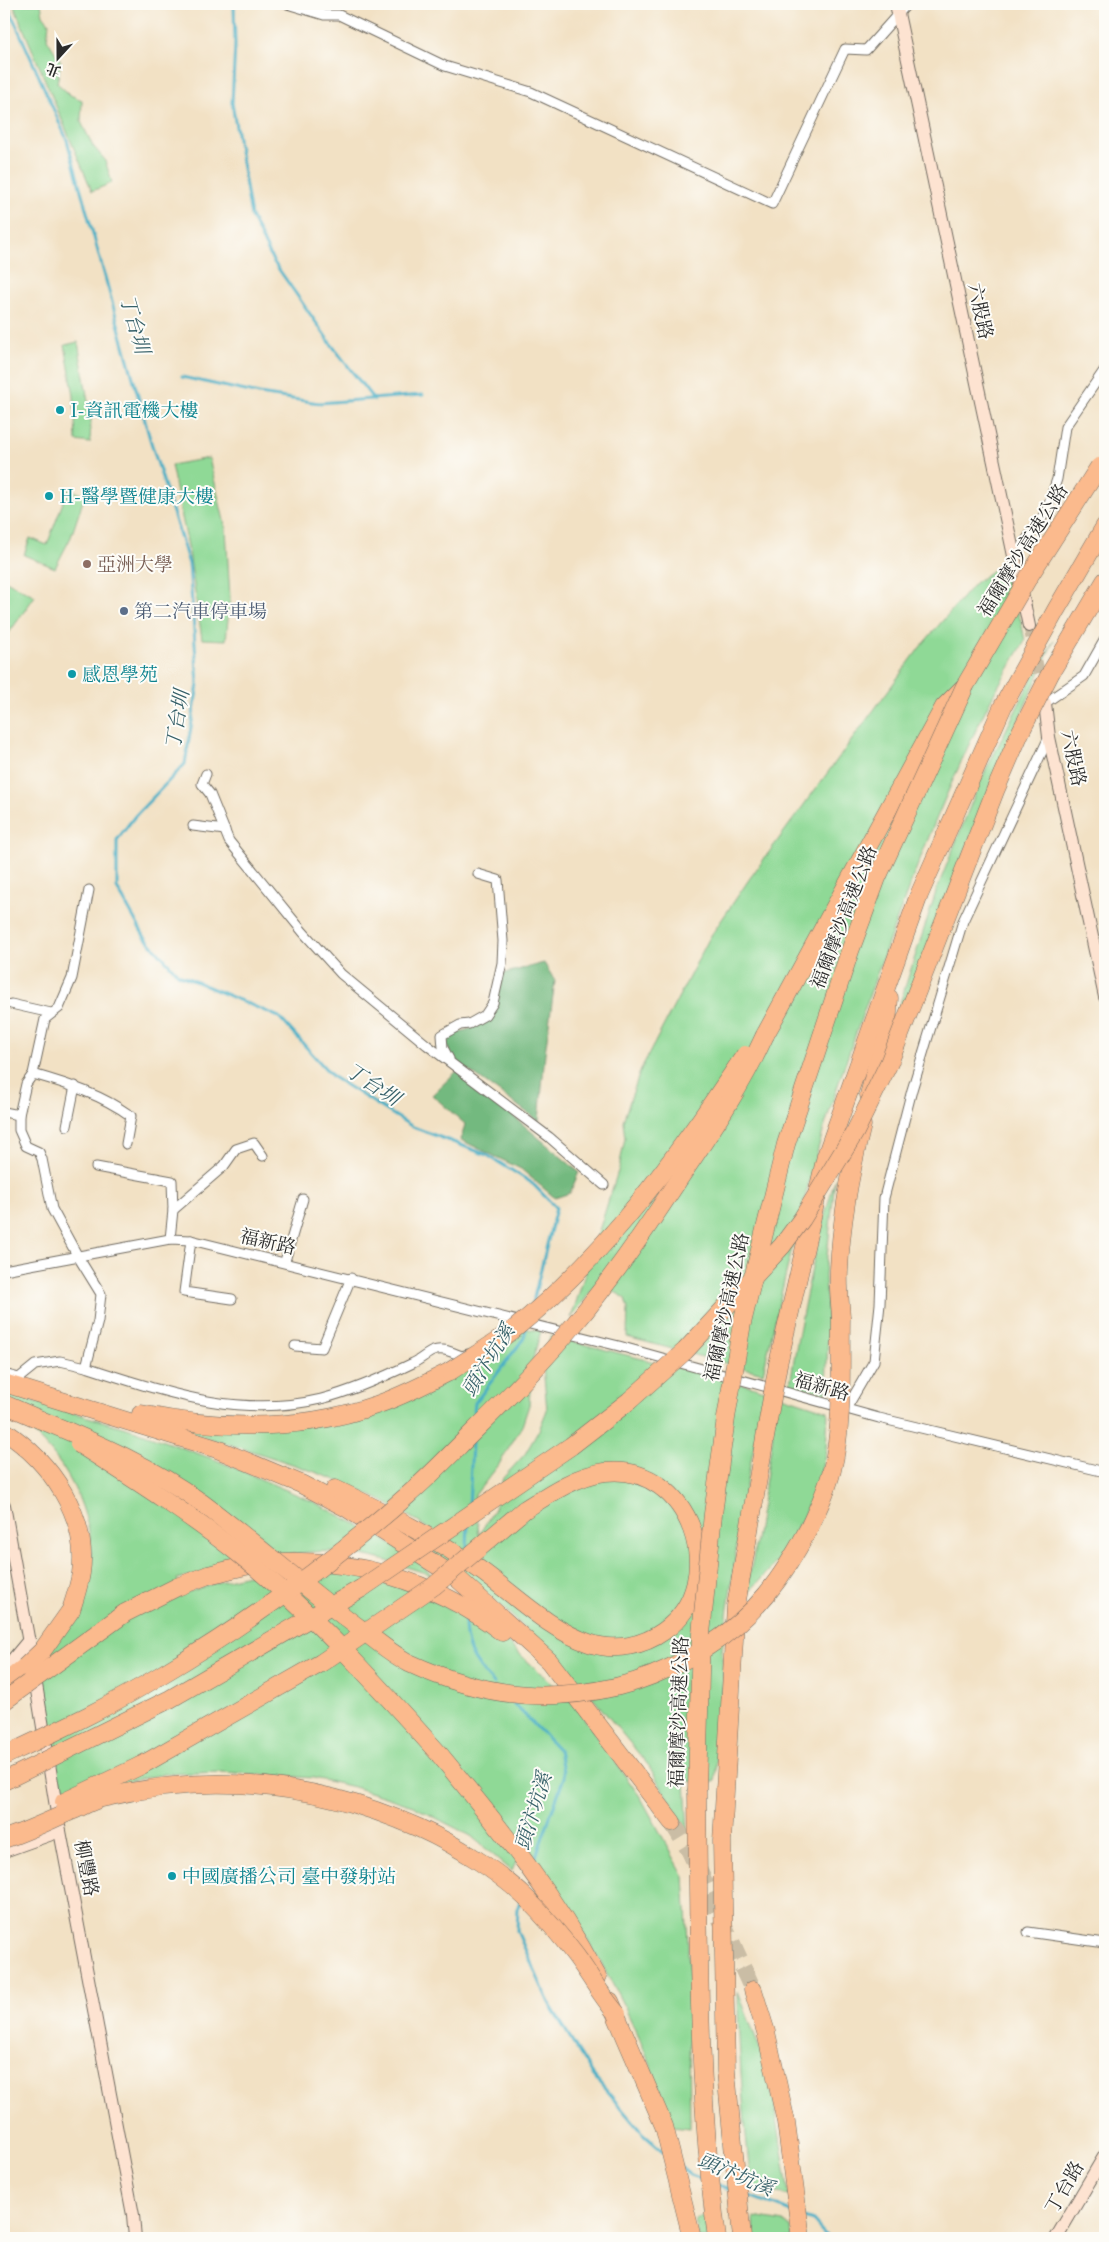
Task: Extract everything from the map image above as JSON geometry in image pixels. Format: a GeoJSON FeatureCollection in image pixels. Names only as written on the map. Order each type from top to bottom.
{"type":"FeatureCollection","features":[{"type":"Feature","properties":{"kind":"highway","name":"福爾摩沙高速公路"},"geometry":{"type":"LineString","coordinates":[[717,2236],[707,2148],[700,1997],[696,1790],[701,1634],[713,1514],[726,1418],[742,1323],[769,1205],[786,1144],[853,942],[877,878],[965,686],[1028,578],[1102,463]]}},
{"type":"Feature","properties":{"kind":"highway"},"geometry":{"type":"LineString","coordinates":[[742,2238],[726,2071],[722,1841],[736,1606],[778,1364],[826,1156],[919,895],[1003,706],[1105,526]]}},
{"type":"Feature","properties":{"kind":"highway"},"geometry":{"type":"LineString","coordinates":[[4,1781],[170,1699],[362,1588],[571,1446],[629,1401],[692,1344],[782,1246],[802,1219],[855,1132],[890,1063],[995,791],[1020,732],[1051,672],[1105,581]]}},
{"type":"Feature","properties":{"kind":"highway"},"geometry":{"type":"LineString","coordinates":[[4,1756],[124,1696],[205,1649],[277,1599],[356,1539],[411,1493],[516,1390],[573,1325],[649,1225],[719,1120],[748,1073],[765,1035],[944,706],[965,686]]}},
{"type":"Feature","properties":{"kind":"highway"},"geometry":{"type":"LineString","coordinates":[[4,1404],[111,1448],[176,1485],[286,1569],[344,1618],[407,1662],[454,1681],[495,1693],[537,1696],[581,1694],[639,1681],[686,1660],[722,1637],[751,1612],[788,1568],[820,1506],[832,1470],[838,1425],[841,1317],[839,1271],[848,1179],[887,1025],[892,968]]}},
{"type":"Feature","properties":{"kind":"highway"},"geometry":{"type":"LineString","coordinates":[[47,1395],[177,1421],[228,1427],[280,1425],[324,1418],[375,1406],[449,1372],[512,1331],[573,1276],[609,1238],[646,1195],[680,1150],[748,1052],[765,1035]]}},
{"type":"Feature","properties":{"kind":"highway"},"geometry":{"type":"LineString","coordinates":[[4,1383],[217,1449],[274,1464],[322,1483],[384,1513],[467,1562],[558,1628],[590,1644],[617,1648],[642,1643],[657,1636],[681,1616],[697,1582],[700,1565],[692,1529],[682,1508],[660,1485],[630,1472],[606,1472],[586,1476],[568,1483],[524,1510],[434,1586],[320,1663],[142,1765],[4,1828]]}},
{"type":"Feature","properties":{"kind":"highway"},"geometry":{"type":"LineString","coordinates":[[41,1420],[172,1503],[247,1560],[276,1586],[366,1673],[440,1755],[520,1853],[576,1934],[617,2014],[664,2126],[691,2236]]}},
{"type":"Feature","properties":{"kind":"highway"},"geometry":{"type":"LineString","coordinates":[[4,1431],[36,1456],[60,1487],[73,1512],[82,1550],[81,1572],[71,1610],[42,1651],[4,1684]]}},
{"type":"Feature","properties":{"kind":"highway"},"geometry":{"type":"LineString","coordinates":[[217,1449],[301,1484],[345,1507],[466,1587],[549,1661],[672,1822]]}},
{"type":"Feature","properties":{"kind":"highway"},"geometry":{"type":"LineString","coordinates":[[4,1701],[125,1613],[177,1587],[208,1575],[262,1563],[305,1561],[371,1569],[398,1576],[440,1594],[486,1620],[534,1656],[588,1711]]}},
{"type":"Feature","properties":{"kind":"highway"},"geometry":{"type":"LineString","coordinates":[[4,1839],[99,1799],[174,1785],[229,1784],[280,1787],[332,1796],[366,1806],[440,1838],[485,1865],[525,1897],[576,1956],[603,1998],[617,2014]]}},
{"type":"Feature","properties":{"kind":"highway"},"geometry":{"type":"LineString","coordinates":[[753,1990],[778,2081],[791,2150],[800,2238]]}},
{"type":"Feature","properties":{"kind":"street"},"geometry":{"type":"LineString","coordinates":[[287,4],[324,15],[339,15],[445,66],[531,92],[772,204],[845,49],[866,50],[897,9],[907,4]]}},
{"type":"Feature","properties":{"kind":"street","name":"六股路"},"geometry":{"type":"LineString","coordinates":[[897,9],[1029,626]]}},
{"type":"Feature","properties":{"kind":"street"},"geometry":{"type":"LineString","coordinates":[[1015,556],[1046,512],[1057,479],[1065,426],[1105,369]]}},
{"type":"Feature","properties":{"kind":"street"},"geometry":{"type":"LineString","coordinates":[[1045,703],[1084,676],[1105,639]]}},
{"type":"Feature","properties":{"kind":"street","name":"六股路"},"geometry":{"type":"LineString","coordinates":[[1045,703],[1049,737],[1105,997]]}},
{"type":"Feature","properties":{"kind":"street"},"geometry":{"type":"LineString","coordinates":[[846,1409],[874,1361],[880,1304],[884,1198],[912,1090],[963,921],[1049,737]]}},
{"type":"Feature","properties":{"kind":"street"},"geometry":{"type":"LineString","coordinates":[[206,774],[202,784],[210,794],[229,841],[341,974],[378,1006],[549,1137],[604,1185]]}},
{"type":"Feature","properties":{"kind":"street"},"geometry":{"type":"LineString","coordinates":[[193,826],[225,830]]}},
{"type":"Feature","properties":{"kind":"street"},"geometry":{"type":"LineString","coordinates":[[450,1061],[443,1048],[442,1035],[485,1015],[493,1003],[502,963],[503,941],[498,880],[478,874]]}},
{"type":"Feature","properties":{"kind":"street"},"geometry":{"type":"LineString","coordinates":[[86,1367],[98,1321],[101,1294],[52,1209],[42,1159],[39,1152],[26,1146],[19,1130],[19,1115],[26,1084],[33,1074],[45,1019],[59,1008],[72,978],[89,890]]}},
{"type":"Feature","properties":{"kind":"street"},"geometry":{"type":"LineString","coordinates":[[11,1004],[51,1013]]}},
{"type":"Feature","properties":{"kind":"street"},"geometry":{"type":"LineString","coordinates":[[33,1074],[75,1086],[131,1116],[126,1144]]}},
{"type":"Feature","properties":{"kind":"street"},"geometry":{"type":"LineString","coordinates":[[67,1126],[75,1086]]}},
{"type":"Feature","properties":{"kind":"street"},"geometry":{"type":"LineString","coordinates":[[4,1112],[19,1115]]}},
{"type":"Feature","properties":{"kind":"street"},"geometry":{"type":"LineString","coordinates":[[173,1210],[224,1166],[236,1149],[254,1143],[262,1156]]}},
{"type":"Feature","properties":{"kind":"street"},"geometry":{"type":"LineString","coordinates":[[96,1167],[172,1181],[173,1210],[170,1239]]}},
{"type":"Feature","properties":{"kind":"street"},"geometry":{"type":"LineString","coordinates":[[284,1261],[303,1199]]}},
{"type":"Feature","properties":{"kind":"street","name":"福新路"},"geometry":{"type":"LineString","coordinates":[[4,1270],[170,1239],[191,1240],[284,1261],[619,1346],[846,1409],[1105,1472]]}},
{"type":"Feature","properties":{"kind":"street"},"geometry":{"type":"LineString","coordinates":[[191,1240],[184,1292],[232,1299]]}},
{"type":"Feature","properties":{"kind":"street"},"geometry":{"type":"LineString","coordinates":[[295,1346],[322,1348],[351,1278]]}},
{"type":"Feature","properties":{"kind":"street"},"geometry":{"type":"LineString","coordinates":[[4,1374],[19,1378],[35,1364],[60,1360],[181,1397],[261,1407],[320,1399],[360,1387],[416,1362],[433,1350],[446,1350],[462,1356],[478,1350],[523,1322]]}},
{"type":"Feature","properties":{"kind":"street","name":"柳豐路"},"geometry":{"type":"LineString","coordinates":[[4,1505],[29,1640],[60,1831],[98,2037],[111,2094],[133,2215],[135,2238]]}},
{"type":"Feature","properties":{"kind":"street"},"geometry":{"type":"LineString","coordinates":[[4,1670],[29,1640]]}},
{"type":"Feature","properties":{"kind":"street"},"geometry":{"type":"LineString","coordinates":[[4,1851],[60,1831]]}},
{"type":"Feature","properties":{"kind":"street"},"geometry":{"type":"LineString","coordinates":[[1028,1932],[1105,1942]]}},
{"type":"Feature","properties":{"kind":"street","name":"丁台路"},"geometry":{"type":"LineString","coordinates":[[1056,2238],[1105,2155]]}},
{"type":"Feature","properties":{"kind":"green space"},"geometry":{"type":"Polygon","coordinates":[[[13,4],[41,4],[43,15],[49,23],[47,39],[61,62],[57,83],[70,95],[82,100],[81,122],[93,146],[105,160],[112,183],[92,191],[13,4]]]}},
{"type":"Feature","properties":{"kind":"green space"},"geometry":{"type":"Polygon","coordinates":[[[78,342],[91,419],[90,443],[76,441],[74,396],[65,345],[78,342]]]}},
{"type":"Feature","properties":{"kind":"green space"},"geometry":{"type":"Polygon","coordinates":[[[209,458],[226,529],[230,598],[226,640],[202,639],[188,546],[171,465],[209,458]]]}},
{"type":"Feature","properties":{"kind":"green space"},"geometry":{"type":"Polygon","coordinates":[[[68,489],[85,495],[71,537],[55,568],[24,555],[30,538],[47,545],[68,489]]]}},
{"type":"Feature","properties":{"kind":"green space"},"geometry":{"type":"Polygon","coordinates":[[[1000,565],[1021,621],[1025,641],[989,704],[968,746],[911,881],[873,985],[837,1087],[818,1149],[782,1289],[763,1373],[627,1337],[628,1309],[625,1298],[598,1282],[571,1318],[619,1168],[625,1138],[623,1121],[641,1069],[710,937],[750,878],[921,646],[975,583],[1000,565]]]}},
{"type":"Feature","properties":{"kind":"green space"},"geometry":{"type":"Polygon","coordinates":[[[4,580],[35,596],[4,640],[4,580]]]}},
{"type":"Feature","properties":{"kind":"green space"},"geometry":{"type":"Polygon","coordinates":[[[1054,640],[998,767],[887,1053],[897,1012],[937,889],[979,784],[1029,684],[1054,640]]]}},
{"type":"Feature","properties":{"kind":"green space"},"geometry":{"type":"Polygon","coordinates":[[[544,963],[555,981],[545,1053],[539,1121],[454,1060],[446,1046],[449,1035],[465,1031],[484,1022],[489,1017],[496,1001],[502,974],[544,963]]]}},
{"type":"Feature","properties":{"kind":"green space"},"geometry":{"type":"Polygon","coordinates":[[[457,1071],[579,1172],[570,1193],[555,1198],[521,1169],[461,1140],[465,1124],[432,1095],[457,1071]]]}},
{"type":"Feature","properties":{"kind":"green space"},"geometry":{"type":"Polygon","coordinates":[[[835,1179],[825,1275],[828,1330],[826,1393],[790,1384],[809,1281],[835,1179]]]}},
{"type":"Feature","properties":{"kind":"green space"},"geometry":{"type":"Polygon","coordinates":[[[520,1328],[541,1331],[532,1362],[529,1405],[522,1426],[498,1466],[475,1495],[479,1535],[493,1511],[503,1478],[525,1454],[539,1430],[547,1410],[543,1366],[550,1336],[755,1387],[828,1411],[826,1450],[821,1471],[803,1517],[778,1561],[745,1596],[753,1559],[773,1435],[760,1417],[744,1495],[722,1650],[723,1679],[715,1782],[685,1781],[688,1833],[649,1766],[568,1668],[485,1591],[437,1556],[370,1514],[443,1540],[413,1519],[382,1501],[348,1485],[278,1459],[172,1427],[355,1417],[520,1328]]]}},
{"type":"Feature","properties":{"kind":"green space"},"geometry":{"type":"Polygon","coordinates":[[[4,1378],[18,1397],[133,1430],[216,1460],[314,1502],[377,1535],[419,1563],[432,1575],[392,1562],[351,1553],[331,1551],[309,1552],[264,1559],[177,1579],[183,1594],[215,1583],[248,1575],[299,1568],[362,1576],[418,1592],[499,1635],[573,1703],[641,1798],[684,1876],[688,1943],[690,2128],[673,2126],[642,2044],[625,2008],[571,1912],[525,1842],[512,1871],[471,1836],[413,1806],[354,1787],[314,1778],[222,1772],[165,1774],[130,1781],[62,1809],[43,1681],[37,1663],[66,1628],[84,1599],[92,1564],[90,1538],[84,1513],[74,1488],[61,1464],[44,1444],[25,1427],[4,1415],[4,1378]]]}},
{"type":"Feature","properties":{"kind":"green space"},"geometry":{"type":"Polygon","coordinates":[[[738,1992],[762,2054],[775,2106],[789,2195],[751,2189],[744,2115],[738,1992]]]}},
{"type":"Feature","properties":{"kind":"green space"},"geometry":{"type":"Polygon","coordinates":[[[706,2216],[708,2238],[699,2238],[695,2219],[706,2216]]]}},
{"type":"Feature","properties":{"kind":"green space"},"geometry":{"type":"Polygon","coordinates":[[[754,2217],[783,2222],[791,2227],[792,2238],[755,2238],[754,2217]]]}},
{"type":"Feature","properties":{"kind":"waterway","name":"丁台圳"},"geometry":{"type":"LineString","coordinates":[[7,4],[67,140],[150,439],[189,564],[198,684],[185,764],[135,816],[117,840],[117,888],[144,936],[178,974],[279,1017],[333,1077],[413,1127],[487,1155],[532,1183],[556,1208],[532,1306]]}},
{"type":"Feature","properties":{"kind":"waterway"},"geometry":{"type":"LineString","coordinates":[[234,4],[235,45],[232,103],[251,216],[273,261],[331,344],[374,400]]}},
{"type":"Feature","properties":{"kind":"waterway"},"geometry":{"type":"LineString","coordinates":[[182,377],[259,394],[319,403],[423,395]]}},
{"type":"Feature","properties":{"kind":"waterway","name":"頭汴坑溪"},"geometry":{"type":"LineString","coordinates":[[473,1421],[475,1403],[524,1338],[526,1329]]}},
{"type":"Feature","properties":{"kind":"waterway","name":"頭汴坑溪"},"geometry":{"type":"LineString","coordinates":[[469,1509],[472,1442]]}},
{"type":"Feature","properties":{"kind":"waterway","name":"頭汴坑溪"},"geometry":{"type":"LineString","coordinates":[[467,1549],[468,1522]]}},
{"type":"Feature","properties":{"kind":"waterway","name":"頭汴坑溪"},"geometry":{"type":"LineString","coordinates":[[465,1615],[466,1636],[471,1653],[480,1668],[494,1684]]}},
{"type":"Feature","properties":{"kind":"waterway","name":"頭汴坑溪"},"geometry":{"type":"LineString","coordinates":[[511,1701],[559,1750],[564,1777],[534,1862]]}},
{"type":"Feature","properties":{"kind":"waterway","name":"頭汴坑溪"},"geometry":{"type":"LineString","coordinates":[[520,1901],[517,1931],[549,2003],[593,2075],[643,2134],[664,2152]]}},
{"type":"Feature","properties":{"kind":"waterway","name":"頭汴坑溪"},"geometry":{"type":"LineString","coordinates":[[680,2166],[691,2175],[705,2180]]}},
{"type":"Feature","properties":{"kind":"waterway","name":"頭汴坑溪"},"geometry":{"type":"LineString","coordinates":[[716,2184],[731,2189]]}},
{"type":"Feature","properties":{"kind":"waterway","name":"頭汴坑溪"},"geometry":{"type":"LineString","coordinates":[[744,2194],[792,2212]]}},
{"type":"Feature","properties":{"kind":"waterway","name":"頭汴坑溪"},"geometry":{"type":"LineString","coordinates":[[804,2218],[813,2221],[828,2238]]}},
{"type":"Feature","properties":{"kind":"tunnel"},"geometry":{"type":"LineString","coordinates":[[1029,626],[1043,692]]}},
{"type":"Feature","properties":{"kind":"tunnel"},"geometry":{"type":"LineString","coordinates":[[672,1822],[690,1851],[753,1990]]}},
{"type":"Feature","properties":{"kind":"place","name":"I-資訊電機大樓"},"geometry":{"type":"Point","coordinates":[60,410]}},
{"type":"Feature","properties":{"kind":"place","name":"H-醫學暨健康大樓"},"geometry":{"type":"Point","coordinates":[49,496]}},
{"type":"Feature","properties":{"kind":"place","name":"亞洲大學"},"geometry":{"type":"Point","coordinates":[87,564]}},
{"type":"Feature","properties":{"kind":"place","name":"第二汽車停車場"},"geometry":{"type":"Point","coordinates":[124,611]}},
{"type":"Feature","properties":{"kind":"place","name":"感恩學苑"},"geometry":{"type":"Point","coordinates":[72,674]}},
{"type":"Feature","properties":{"kind":"place","name":"中國廣播公司 臺中發射站"},"geometry":{"type":"Point","coordinates":[172,1876]}}]}
